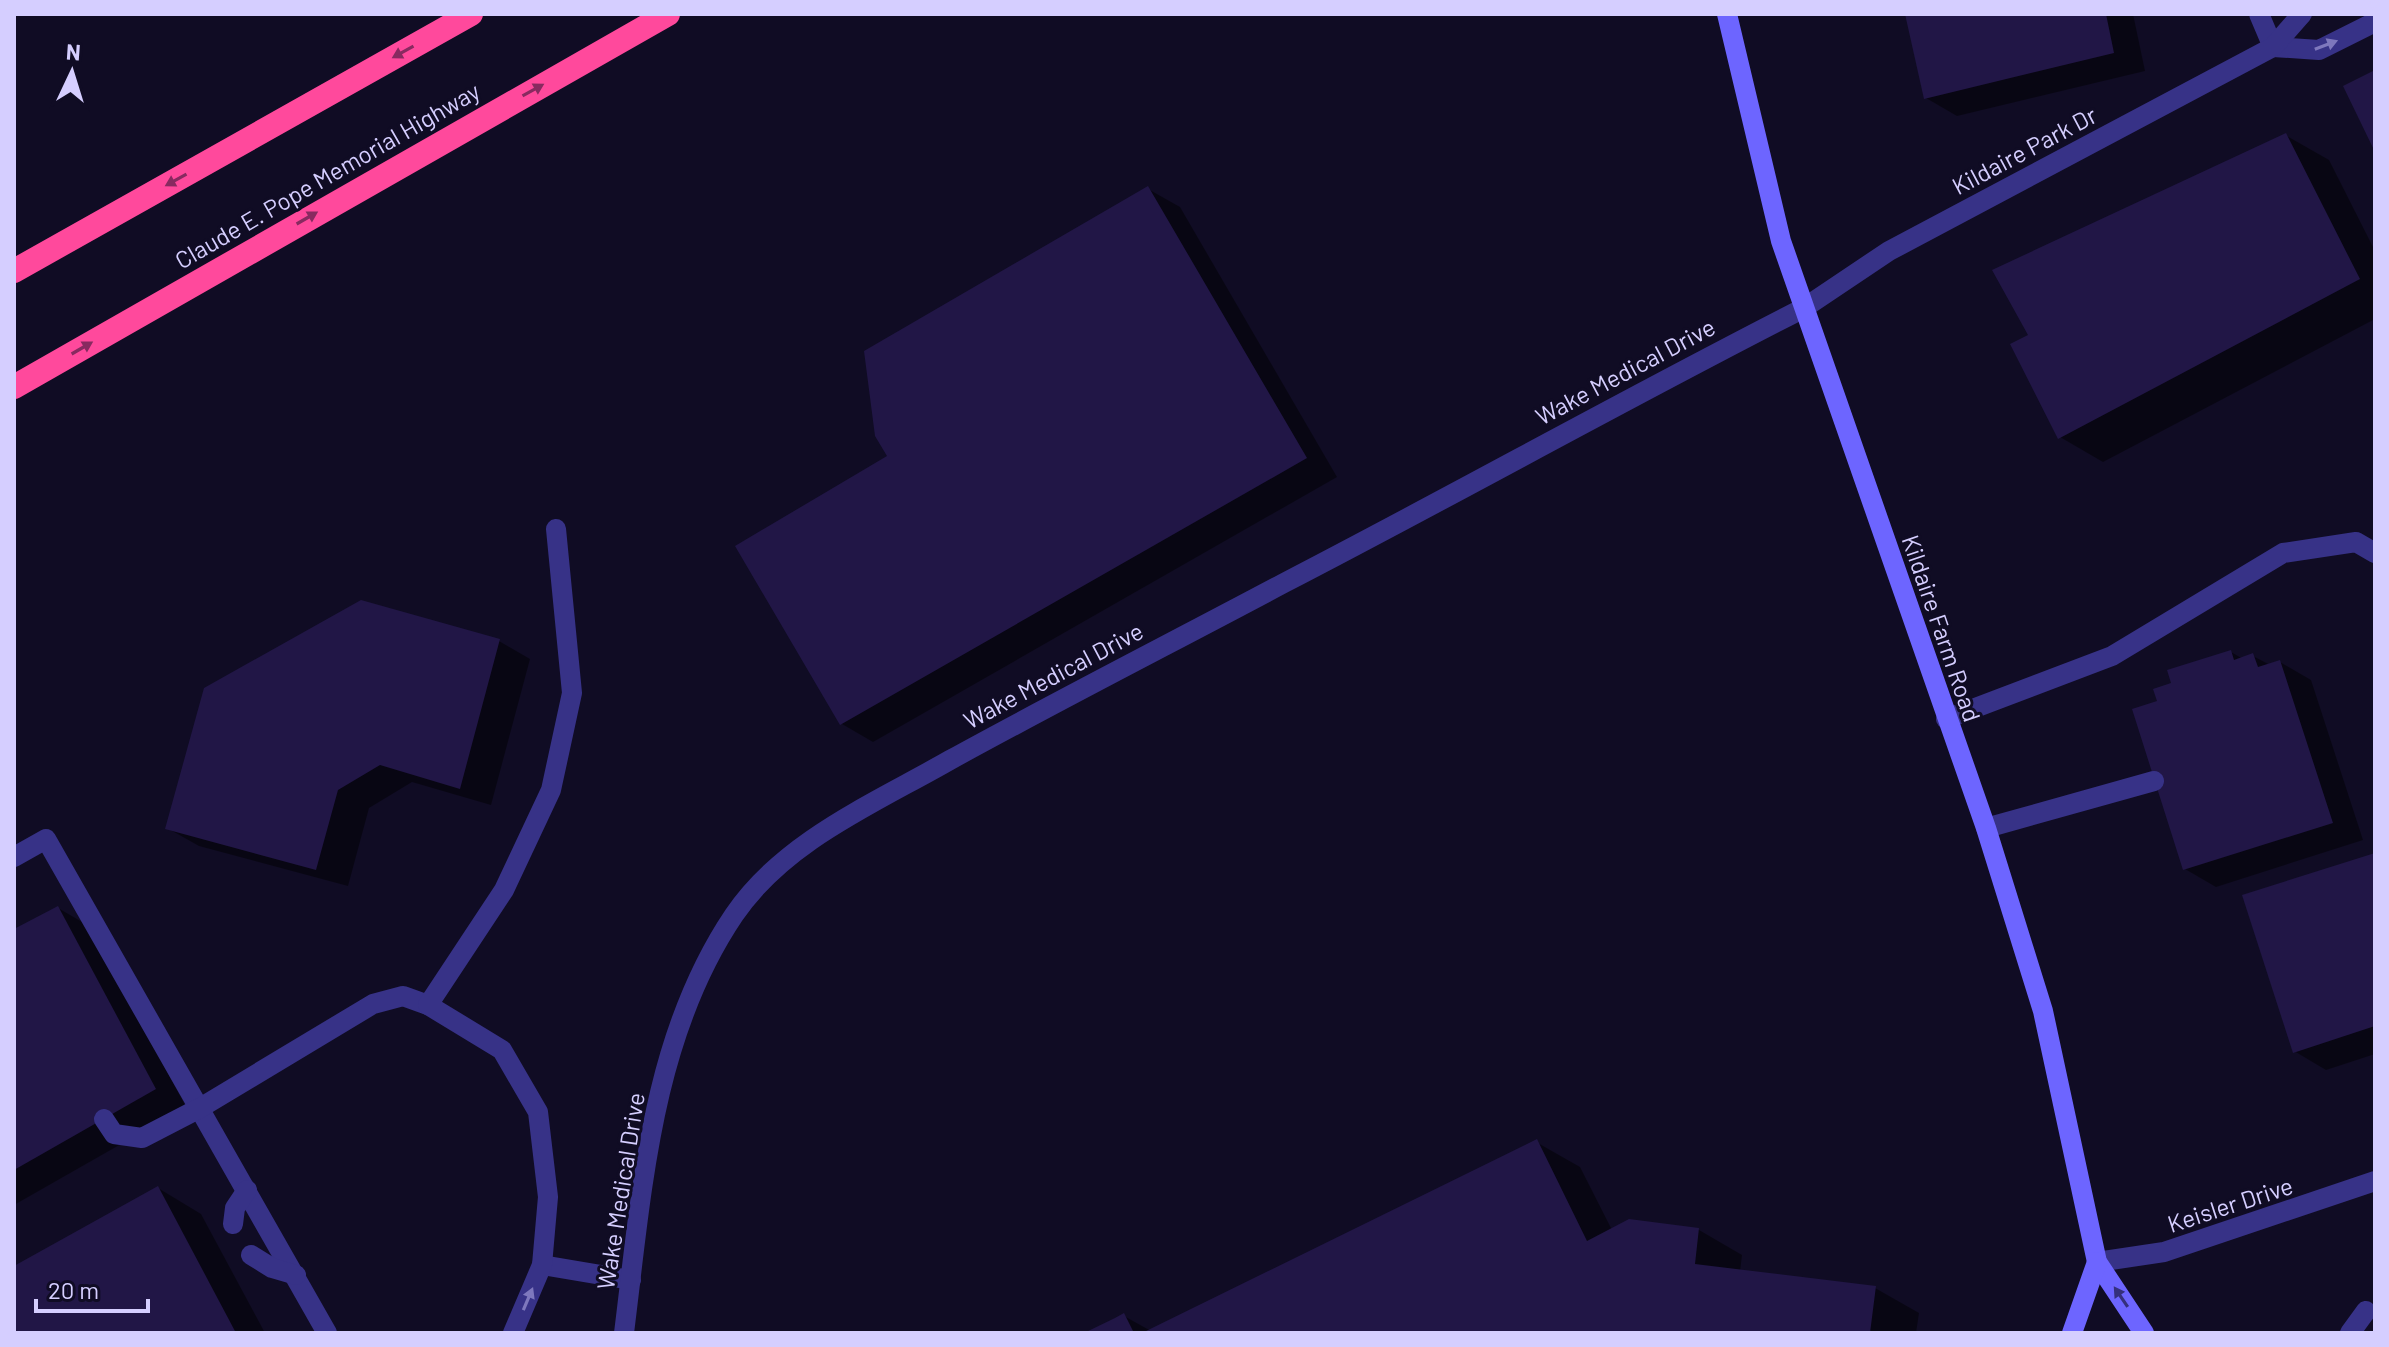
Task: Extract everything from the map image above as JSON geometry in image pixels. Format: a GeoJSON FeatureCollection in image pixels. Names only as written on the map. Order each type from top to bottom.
{"type":"FeatureCollection","features":[{"type":"Feature","properties":{"kind":"highway"},"geometry":{"type":"LineString","coordinates":[[14,271],[471,14]]}},
{"type":"Feature","properties":{"kind":"highway","name":"Claude E. Pope Memorial Highway"},"geometry":{"type":"LineString","coordinates":[[14,387],[668,14]]}},
{"type":"Feature","properties":{"kind":"main road","name":"Kildaire Farm Road"},"geometry":{"type":"LineString","coordinates":[[1727,14],[1781,241],[1986,828],[2043,1011],[2097,1262],[2144,1333]]}},
{"type":"Feature","properties":{"kind":"main road"},"geometry":{"type":"LineString","coordinates":[[2072,1333],[2097,1262]]}},
{"type":"Feature","properties":{"kind":"street"},"geometry":{"type":"LineString","coordinates":[[2259,14],[2273,47],[2319,50],[2375,22]]}},
{"type":"Feature","properties":{"kind":"street","name":"Kildaire Park Dr"},"geometry":{"type":"LineString","coordinates":[[1804,308],[1889,251],[2273,47],[2302,14]]}},
{"type":"Feature","properties":{"kind":"street","name":"Wake Medical Drive"},"geometry":{"type":"LineString","coordinates":[[624,1333],[647,1156],[673,1036],[700,974],[735,913],[783,859],[857,812],[1083,687],[1804,308]]}},
{"type":"Feature","properties":{"kind":"street"},"geometry":{"type":"LineString","coordinates":[[428,1005],[504,890],[551,790],[572,693],[556,529]]}},
{"type":"Feature","properties":{"kind":"street"},"geometry":{"type":"LineString","coordinates":[[1946,719],[2112,656],[2283,553],[2356,542],[2375,553]]}},
{"type":"Feature","properties":{"kind":"street"},"geometry":{"type":"LineString","coordinates":[[1986,828],[2154,781]]}},
{"type":"Feature","properties":{"kind":"street"},"geometry":{"type":"LineString","coordinates":[[14,857],[46,839],[327,1333]]}},
{"type":"Feature","properties":{"kind":"street"},"geometry":{"type":"LineString","coordinates":[[104,1119],[114,1134],[142,1138],[200,1108],[373,1004],[403,996],[428,1005],[502,1050],[538,1112],[548,1197],[542,1265],[513,1333]]}},
{"type":"Feature","properties":{"kind":"street","name":"Keisler Drive"},"geometry":{"type":"LineString","coordinates":[[2097,1262],[2164,1252],[2375,1181]]}},
{"type":"Feature","properties":{"kind":"street"},"geometry":{"type":"LineString","coordinates":[[233,1224],[235,1208],[247,1190]]}},
{"type":"Feature","properties":{"kind":"street"},"geometry":{"type":"LineString","coordinates":[[251,1255],[272,1268],[296,1275]]}},
{"type":"Feature","properties":{"kind":"street"},"geometry":{"type":"LineString","coordinates":[[542,1265],[631,1280]]}},
{"type":"Feature","properties":{"kind":"street"},"geometry":{"type":"LineString","coordinates":[[2350,1333],[2366,1311]]}},
{"type":"Feature","properties":{"kind":"building"},"geometry":{"type":"Polygon","coordinates":[[[1905,14],[2106,14],[2114,53],[1924,99],[1905,14]]]}},
{"type":"Feature","properties":{"kind":"building"},"geometry":{"type":"Polygon","coordinates":[[[2375,70],[2375,152],[2343,86],[2375,70]]]}},
{"type":"Feature","properties":{"kind":"building"},"geometry":{"type":"Polygon","coordinates":[[[2286,133],[2360,279],[2058,439],[2010,344],[2028,335],[1992,270],[2286,133]]]}},
{"type":"Feature","properties":{"kind":"building"},"geometry":{"type":"Polygon","coordinates":[[[1148,186],[1307,458],[840,725],[735,546],[887,456],[875,436],[864,351],[1148,186]]]}},
{"type":"Feature","properties":{"kind":"building"},"geometry":{"type":"Polygon","coordinates":[[[361,600],[500,639],[460,789],[380,765],[338,790],[316,870],[165,829],[204,688],[361,600]]]}},
{"type":"Feature","properties":{"kind":"building"},"geometry":{"type":"Polygon","coordinates":[[[2231,650],[2234,660],[2253,653],[2258,667],[2280,660],[2333,823],[2183,870],[2132,709],[2157,701],[2153,689],[2171,683],[2167,670],[2231,650]]]}},
{"type":"Feature","properties":{"kind":"building"},"geometry":{"type":"Polygon","coordinates":[[[2375,853],[2375,1026],[2293,1053],[2242,895],[2375,853]]]}},
{"type":"Feature","properties":{"kind":"building"},"geometry":{"type":"Polygon","coordinates":[[[58,906],[156,1089],[14,1170],[14,929],[58,906]]]}},
{"type":"Feature","properties":{"kind":"building"},"geometry":{"type":"Polygon","coordinates":[[[1537,1139],[1587,1241],[1629,1219],[1699,1228],[1695,1264],[1876,1286],[1870,1333],[1142,1333],[1537,1139]]]}},
{"type":"Feature","properties":{"kind":"building"},"geometry":{"type":"Polygon","coordinates":[[[158,1186],[236,1333],[14,1333],[14,1266],[158,1186]]]}},
{"type":"Feature","properties":{"kind":"building"},"geometry":{"type":"Polygon","coordinates":[[[1124,1313],[1134,1333],[1084,1333],[1115,1318],[1124,1313]]]}}]}
